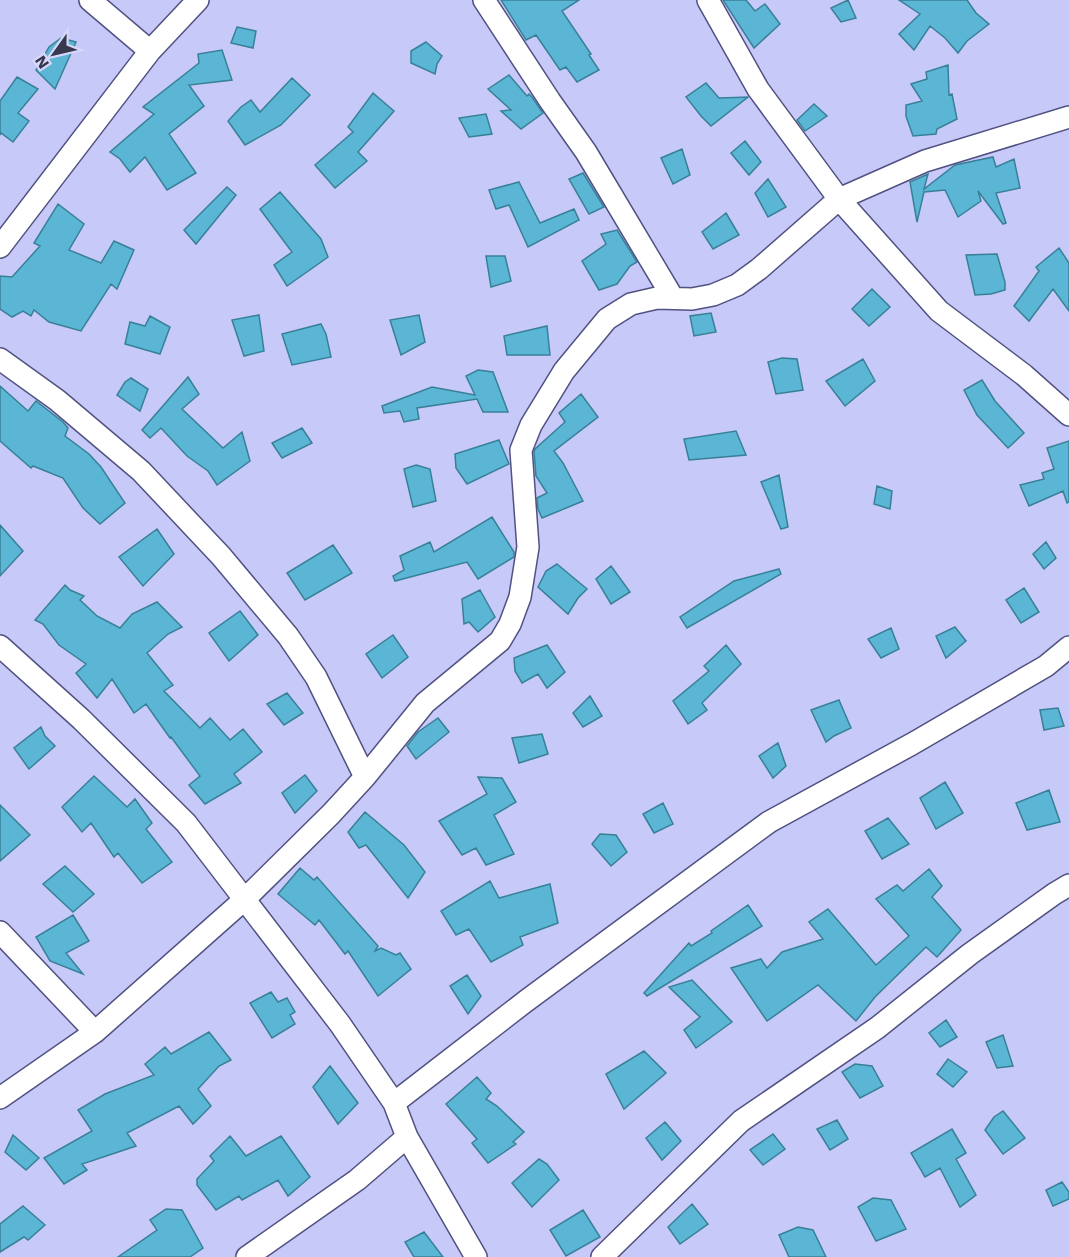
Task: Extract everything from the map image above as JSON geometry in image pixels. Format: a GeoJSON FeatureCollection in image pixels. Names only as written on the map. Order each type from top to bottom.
{"type":"FeatureCollection","features":[{"type":"Feature","properties":{"kind":"street"},"geometry":{"type":"LineString","coordinates":[[90,0],[150,51]]}},
{"type":"Feature","properties":{"kind":"street"},"geometry":{"type":"LineString","coordinates":[[0,247],[150,51],[198,0]]}},
{"type":"Feature","properties":{"kind":"street"},"geometry":{"type":"LineString","coordinates":[[484,0],[586,152],[673,298]]}},
{"type":"Feature","properties":{"kind":"street"},"geometry":{"type":"LineString","coordinates":[[708,0],[758,89],[839,199],[939,311],[1024,375],[1069,415]]}},
{"type":"Feature","properties":{"kind":"street"},"geometry":{"type":"LineString","coordinates":[[0,1098],[95,1032],[245,899],[365,777],[425,703],[500,641],[510,624],[520,597],[528,547],[521,450],[531,425],[564,371],[608,319],[631,304],[657,298],[692,299],[713,295],[736,285],[759,269],[839,199],[925,161],[1069,117]]}},
{"type":"Feature","properties":{"kind":"street"},"geometry":{"type":"LineString","coordinates":[[0,359],[57,400],[141,471],[221,556],[288,636],[316,676],[365,777]]}},
{"type":"Feature","properties":{"kind":"street"},"geometry":{"type":"LineString","coordinates":[[0,646],[81,719],[186,823],[340,1024],[394,1103],[407,1137],[476,1257]]}},
{"type":"Feature","properties":{"kind":"street"},"geometry":{"type":"LineString","coordinates":[[394,1103],[525,1001],[769,822],[912,744],[1046,666],[1069,647]]}},
{"type":"Feature","properties":{"kind":"street"},"geometry":{"type":"LineString","coordinates":[[602,1257],[741,1121],[877,1028],[970,954],[1069,885]]}},
{"type":"Feature","properties":{"kind":"street"},"geometry":{"type":"LineString","coordinates":[[0,932],[95,1032]]}},
{"type":"Feature","properties":{"kind":"street"},"geometry":{"type":"LineString","coordinates":[[247,1257],[357,1180],[407,1137]]}},
{"type":"Feature","properties":{"kind":"building"},"geometry":{"type":"Polygon","coordinates":[[[501,0],[579,0],[562,11],[599,70],[577,82],[566,67],[560,70],[536,35],[526,40],[501,0]]]}},
{"type":"Feature","properties":{"kind":"building"},"geometry":{"type":"Polygon","coordinates":[[[723,0],[746,0],[755,11],[765,4],[780,24],[754,48],[723,0]]]}},
{"type":"Feature","properties":{"kind":"building"},"geometry":{"type":"Polygon","coordinates":[[[848,0],[856,18],[841,22],[831,8],[848,0]]]}},
{"type":"Feature","properties":{"kind":"building"},"geometry":{"type":"Polygon","coordinates":[[[899,0],[967,0],[976,13],[989,24],[967,41],[958,53],[930,26],[914,50],[899,34],[920,14],[899,0]]]}},
{"type":"Feature","properties":{"kind":"building"},"geometry":{"type":"Polygon","coordinates":[[[237,27],[256,31],[253,48],[231,43],[237,27]]]}},
{"type":"Feature","properties":{"kind":"building"},"geometry":{"type":"Polygon","coordinates":[[[61,38],[76,42],[55,89],[36,70],[49,47],[61,38]]]}},
{"type":"Feature","properties":{"kind":"building"},"geometry":{"type":"Polygon","coordinates":[[[426,42],[442,56],[435,74],[411,63],[411,51],[426,42]]]}},
{"type":"Feature","properties":{"kind":"building"},"geometry":{"type":"Polygon","coordinates":[[[222,50],[232,80],[189,85],[204,106],[169,134],[196,173],[167,190],[145,157],[130,172],[120,159],[110,152],[154,114],[143,107],[199,63],[198,54],[222,50]]]}},
{"type":"Feature","properties":{"kind":"building"},"geometry":{"type":"Polygon","coordinates":[[[948,65],[949,95],[952,94],[957,119],[937,129],[936,134],[913,136],[906,116],[906,105],[922,101],[911,84],[927,79],[926,72],[948,65]]]}},
{"type":"Feature","properties":{"kind":"building"},"geometry":{"type":"Polygon","coordinates":[[[509,75],[527,96],[529,94],[532,97],[543,113],[521,129],[501,111],[511,110],[488,89],[509,75]]]}},
{"type":"Feature","properties":{"kind":"building"},"geometry":{"type":"Polygon","coordinates":[[[17,77],[38,89],[18,113],[29,121],[13,142],[1,133],[0,135],[0,101],[17,77]]]}},
{"type":"Feature","properties":{"kind":"building"},"geometry":{"type":"Polygon","coordinates":[[[292,78],[310,95],[281,125],[245,145],[228,121],[251,100],[260,112],[292,78]]]}},
{"type":"Feature","properties":{"kind":"building"},"geometry":{"type":"Polygon","coordinates":[[[706,83],[719,98],[748,97],[711,126],[686,97],[706,83]]]}},
{"type":"Feature","properties":{"kind":"building"},"geometry":{"type":"Polygon","coordinates":[[[373,93],[394,111],[358,152],[367,161],[335,188],[315,165],[353,132],[348,127],[373,93]]]}},
{"type":"Feature","properties":{"kind":"building"},"geometry":{"type":"Polygon","coordinates":[[[814,104],[827,116],[805,131],[797,120],[814,104]]]}},
{"type":"Feature","properties":{"kind":"building"},"geometry":{"type":"Polygon","coordinates":[[[486,114],[492,134],[469,137],[459,118],[486,114]]]}},
{"type":"Feature","properties":{"kind":"building"},"geometry":{"type":"Polygon","coordinates":[[[745,141],[761,162],[749,175],[731,153],[745,141]]]}},
{"type":"Feature","properties":{"kind":"building"},"geometry":{"type":"Polygon","coordinates":[[[682,149],[690,175],[673,184],[661,158],[682,149]]]}},
{"type":"Feature","properties":{"kind":"building"},"geometry":{"type":"Polygon","coordinates":[[[993,157],[996,167],[1014,159],[1020,188],[996,193],[1006,223],[1003,224],[978,191],[981,201],[958,217],[945,190],[924,192],[917,222],[910,182],[928,174],[924,189],[955,165],[993,157]]]}},
{"type":"Feature","properties":{"kind":"building"},"geometry":{"type":"Polygon","coordinates":[[[583,173],[604,207],[589,214],[569,179],[583,173]]]}},
{"type":"Feature","properties":{"kind":"building"},"geometry":{"type":"Polygon","coordinates":[[[768,179],[786,207],[768,217],[755,193],[768,179]]]}},
{"type":"Feature","properties":{"kind":"building"},"geometry":{"type":"Polygon","coordinates":[[[519,182],[540,223],[574,209],[579,220],[528,247],[509,205],[496,209],[489,190],[519,182]]]}},
{"type":"Feature","properties":{"kind":"building"},"geometry":{"type":"Polygon","coordinates":[[[227,187],[236,195],[196,244],[184,230],[227,187]]]}},
{"type":"Feature","properties":{"kind":"building"},"geometry":{"type":"Polygon","coordinates":[[[280,192],[321,239],[328,257],[287,286],[274,265],[292,252],[260,209],[280,192]]]}},
{"type":"Feature","properties":{"kind":"building"},"geometry":{"type":"Polygon","coordinates":[[[58,204],[84,224],[69,250],[101,263],[114,241],[134,250],[117,289],[111,284],[81,331],[49,322],[34,310],[31,316],[23,311],[12,317],[0,309],[0,276],[12,277],[40,246],[34,243],[58,204]]]}},
{"type":"Feature","properties":{"kind":"building"},"geometry":{"type":"Polygon","coordinates":[[[726,213],[739,235],[713,249],[702,232],[726,213]]]}},
{"type":"Feature","properties":{"kind":"building"},"geometry":{"type":"Polygon","coordinates":[[[617,230],[637,262],[630,266],[617,284],[599,290],[582,261],[606,244],[601,234],[617,230]]]}},
{"type":"Feature","properties":{"kind":"building"},"geometry":{"type":"Polygon","coordinates":[[[1059,248],[1069,263],[1069,311],[1053,289],[1029,321],[1014,306],[1039,271],[1036,267],[1059,248]]]}},
{"type":"Feature","properties":{"kind":"building"},"geometry":{"type":"Polygon","coordinates":[[[997,254],[1005,290],[975,295],[966,255],[997,254]]]}},
{"type":"Feature","properties":{"kind":"building"},"geometry":{"type":"Polygon","coordinates":[[[486,256],[505,256],[511,281],[491,287],[486,256]]]}},
{"type":"Feature","properties":{"kind":"building"},"geometry":{"type":"Polygon","coordinates":[[[872,289],[890,307],[869,326],[852,309],[872,289]]]}},
{"type":"Feature","properties":{"kind":"building"},"geometry":{"type":"Polygon","coordinates":[[[711,313],[716,332],[694,336],[690,316],[711,313]]]}},
{"type":"Feature","properties":{"kind":"building"},"geometry":{"type":"Polygon","coordinates":[[[259,315],[264,351],[244,356],[232,320],[259,315]]]}},
{"type":"Feature","properties":{"kind":"building"},"geometry":{"type":"Polygon","coordinates":[[[419,315],[425,342],[401,355],[390,320],[419,315]]]}},
{"type":"Feature","properties":{"kind":"building"},"geometry":{"type":"Polygon","coordinates":[[[150,316],[170,327],[160,354],[125,344],[130,322],[145,326],[150,316]]]}},
{"type":"Feature","properties":{"kind":"building"},"geometry":{"type":"Polygon","coordinates":[[[321,324],[326,334],[331,357],[292,365],[282,334],[321,324]]]}},
{"type":"Feature","properties":{"kind":"building"},"geometry":{"type":"Polygon","coordinates":[[[547,326],[550,355],[507,355],[504,336],[547,326]]]}},
{"type":"Feature","properties":{"kind":"building"},"geometry":{"type":"Polygon","coordinates":[[[782,358],[797,359],[803,390],[776,394],[768,362],[782,358]]]}},
{"type":"Feature","properties":{"kind":"building"},"geometry":{"type":"Polygon","coordinates":[[[863,359],[875,381],[845,406],[826,381],[863,359]]]}},
{"type":"Feature","properties":{"kind":"building"},"geometry":{"type":"Polygon","coordinates":[[[478,370],[493,372],[508,412],[483,412],[477,399],[417,408],[419,419],[404,422],[400,411],[384,413],[382,406],[432,387],[475,395],[466,376],[478,370]]]}},
{"type":"Feature","properties":{"kind":"building"},"geometry":{"type":"Polygon","coordinates":[[[188,377],[199,394],[182,409],[223,448],[242,432],[250,461],[217,485],[208,471],[187,456],[161,428],[150,438],[142,430],[188,377]]]}},
{"type":"Feature","properties":{"kind":"building"},"geometry":{"type":"Polygon","coordinates":[[[131,378],[148,389],[140,411],[117,395],[125,382],[131,378]]]}},
{"type":"Feature","properties":{"kind":"building"},"geometry":{"type":"Polygon","coordinates":[[[982,380],[995,401],[1024,433],[1008,448],[977,415],[964,390],[982,380]]]}},
{"type":"Feature","properties":{"kind":"building"},"geometry":{"type":"Polygon","coordinates":[[[0,386],[28,411],[36,401],[63,422],[68,428],[65,436],[89,454],[101,467],[125,503],[100,524],[83,508],[63,478],[33,466],[31,468],[0,441],[0,386]]]}},
{"type":"Feature","properties":{"kind":"building"},"geometry":{"type":"Polygon","coordinates":[[[581,394],[598,417],[554,451],[583,501],[542,518],[537,498],[547,493],[536,476],[534,452],[565,422],[559,413],[581,394]]]}},
{"type":"Feature","properties":{"kind":"building"},"geometry":{"type":"Polygon","coordinates":[[[302,428],[312,443],[282,458],[272,443],[302,428]]]}},
{"type":"Feature","properties":{"kind":"building"},"geometry":{"type":"Polygon","coordinates":[[[736,431],[746,455],[689,460],[684,439],[736,431]]]}},
{"type":"Feature","properties":{"kind":"building"},"geometry":{"type":"Polygon","coordinates":[[[499,440],[509,464],[467,484],[456,468],[455,454],[499,440]]]}},
{"type":"Feature","properties":{"kind":"building"},"geometry":{"type":"Polygon","coordinates":[[[1069,441],[1069,502],[1067,503],[1063,491],[1029,506],[1020,485],[1044,479],[1042,473],[1054,469],[1047,448],[1069,441]]]}},
{"type":"Feature","properties":{"kind":"building"},"geometry":{"type":"Polygon","coordinates":[[[416,465],[430,469],[436,501],[413,507],[404,469],[416,465]]]}},
{"type":"Feature","properties":{"kind":"building"},"geometry":{"type":"Polygon","coordinates":[[[779,475],[788,527],[781,529],[761,482],[779,475]]]}},
{"type":"Feature","properties":{"kind":"building"},"geometry":{"type":"Polygon","coordinates":[[[877,486],[892,491],[890,509],[874,504],[877,486]]]}},
{"type":"Feature","properties":{"kind":"building"},"geometry":{"type":"Polygon","coordinates":[[[492,517],[514,552],[514,557],[478,579],[467,562],[395,581],[393,576],[404,570],[400,556],[430,542],[434,552],[492,517]]]}},
{"type":"Feature","properties":{"kind":"building"},"geometry":{"type":"Polygon","coordinates":[[[0,525],[23,551],[0,576],[0,525]]]}},
{"type":"Feature","properties":{"kind":"building"},"geometry":{"type":"Polygon","coordinates":[[[157,529],[174,554],[143,586],[119,557],[157,529]]]}},
{"type":"Feature","properties":{"kind":"building"},"geometry":{"type":"Polygon","coordinates":[[[1046,542],[1056,558],[1044,569],[1033,554],[1046,542]]]}},
{"type":"Feature","properties":{"kind":"building"},"geometry":{"type":"Polygon","coordinates":[[[333,545],[352,573],[305,600],[287,573],[333,545]]]}},
{"type":"Feature","properties":{"kind":"building"},"geometry":{"type":"Polygon","coordinates":[[[557,564],[587,589],[568,614],[538,587],[546,571],[557,564]]]}},
{"type":"Feature","properties":{"kind":"building"},"geometry":{"type":"Polygon","coordinates":[[[611,566],[630,592],[611,604],[596,579],[611,566]]]}},
{"type":"Feature","properties":{"kind":"building"},"geometry":{"type":"Polygon","coordinates":[[[779,569],[781,574],[687,628],[680,617],[734,581],[779,569]]]}},
{"type":"Feature","properties":{"kind":"building"},"geometry":{"type":"Polygon","coordinates":[[[65,585],[70,590],[84,596],[80,600],[97,616],[120,628],[132,614],[157,602],[182,627],[168,634],[147,653],[173,685],[164,691],[200,728],[210,718],[230,740],[243,729],[262,752],[234,774],[241,783],[205,804],[189,785],[200,776],[146,704],[134,713],[112,679],[97,698],[76,673],[86,664],[59,645],[43,624],[35,620],[65,585]]]}},
{"type":"Feature","properties":{"kind":"building"},"geometry":{"type":"Polygon","coordinates":[[[1024,588],[1039,612],[1021,623],[1006,600],[1024,588]]]}},
{"type":"Feature","properties":{"kind":"building"},"geometry":{"type":"Polygon","coordinates":[[[480,590],[495,617],[478,632],[469,622],[464,624],[462,599],[480,590]]]}},
{"type":"Feature","properties":{"kind":"building"},"geometry":{"type":"Polygon","coordinates":[[[240,611],[258,635],[229,661],[209,633],[240,611]]]}},
{"type":"Feature","properties":{"kind":"building"},"geometry":{"type":"Polygon","coordinates":[[[955,627],[966,641],[946,658],[936,636],[955,627]]]}},
{"type":"Feature","properties":{"kind":"building"},"geometry":{"type":"Polygon","coordinates":[[[891,628],[899,649],[881,658],[868,639],[891,628]]]}},
{"type":"Feature","properties":{"kind":"building"},"geometry":{"type":"Polygon","coordinates":[[[393,635],[408,657],[382,678],[366,654],[393,635]]]}},
{"type":"Feature","properties":{"kind":"building"},"geometry":{"type":"Polygon","coordinates":[[[547,645],[565,672],[547,688],[538,674],[522,683],[515,671],[514,658],[547,645]]]}},
{"type":"Feature","properties":{"kind":"building"},"geometry":{"type":"Polygon","coordinates":[[[726,645],[741,664],[702,703],[707,710],[688,724],[673,701],[709,671],[704,666],[726,645]]]}},
{"type":"Feature","properties":{"kind":"building"},"geometry":{"type":"Polygon","coordinates":[[[287,693],[303,713],[284,725],[267,704],[287,693]]]}},
{"type":"Feature","properties":{"kind":"building"},"geometry":{"type":"Polygon","coordinates":[[[590,696],[602,716],[583,727],[573,713],[590,696]]]}},
{"type":"Feature","properties":{"kind":"building"},"geometry":{"type":"Polygon","coordinates":[[[839,700],[851,728],[826,742],[811,710],[839,700]]]}},
{"type":"Feature","properties":{"kind":"building"},"geometry":{"type":"Polygon","coordinates":[[[1058,708],[1064,726],[1044,730],[1040,710],[1058,708]]]}},
{"type":"Feature","properties":{"kind":"building"},"geometry":{"type":"Polygon","coordinates":[[[438,718],[449,732],[416,759],[407,746],[418,732],[438,718]]]}},
{"type":"Feature","properties":{"kind":"building"},"geometry":{"type":"Polygon","coordinates":[[[41,727],[45,736],[55,746],[29,769],[14,748],[41,727]]]}},
{"type":"Feature","properties":{"kind":"building"},"geometry":{"type":"Polygon","coordinates":[[[542,734],[548,754],[519,763],[512,738],[542,734]]]}},
{"type":"Feature","properties":{"kind":"building"},"geometry":{"type":"Polygon","coordinates":[[[778,743],[786,766],[773,778],[759,756],[778,743]]]}},
{"type":"Feature","properties":{"kind":"building"},"geometry":{"type":"Polygon","coordinates":[[[305,775],[317,791],[295,813],[282,793],[305,775]]]}},
{"type":"Feature","properties":{"kind":"building"},"geometry":{"type":"Polygon","coordinates":[[[94,776],[127,807],[135,799],[152,823],[146,829],[172,862],[142,883],[118,853],[114,857],[91,823],[82,832],[62,807],[94,776]]]}},
{"type":"Feature","properties":{"kind":"building"},"geometry":{"type":"Polygon","coordinates":[[[478,777],[502,778],[516,802],[494,815],[514,854],[486,865],[476,848],[462,855],[439,821],[487,794],[478,777]]]}},
{"type":"Feature","properties":{"kind":"building"},"geometry":{"type":"Polygon","coordinates":[[[945,782],[963,813],[936,829],[920,798],[945,782]]]}},
{"type":"Feature","properties":{"kind":"building"},"geometry":{"type":"Polygon","coordinates":[[[1049,790],[1060,822],[1027,830],[1016,803],[1049,790]]]}},
{"type":"Feature","properties":{"kind":"building"},"geometry":{"type":"Polygon","coordinates":[[[663,803],[673,824],[654,833],[643,814],[663,803]]]}},
{"type":"Feature","properties":{"kind":"building"},"geometry":{"type":"Polygon","coordinates":[[[0,805],[30,835],[0,861],[0,805]]]}},
{"type":"Feature","properties":{"kind":"building"},"geometry":{"type":"Polygon","coordinates":[[[365,812],[404,845],[425,872],[408,898],[366,845],[359,848],[348,832],[365,812]]]}},
{"type":"Feature","properties":{"kind":"building"},"geometry":{"type":"Polygon","coordinates":[[[888,818],[909,844],[882,859],[865,831],[888,818]]]}},
{"type":"Feature","properties":{"kind":"building"},"geometry":{"type":"Polygon","coordinates":[[[600,834],[616,835],[627,852],[611,866],[592,844],[600,834]]]}},
{"type":"Feature","properties":{"kind":"building"},"geometry":{"type":"Polygon","coordinates":[[[65,866],[94,894],[73,912],[43,884],[65,866]]]}},
{"type":"Feature","properties":{"kind":"building"},"geometry":{"type":"Polygon","coordinates":[[[300,868],[314,880],[317,877],[378,946],[375,951],[381,948],[396,955],[400,953],[411,969],[378,996],[348,951],[345,954],[319,920],[315,925],[278,894],[300,868]]]}},
{"type":"Feature","properties":{"kind":"building"},"geometry":{"type":"Polygon","coordinates":[[[929,869],[942,886],[932,897],[961,930],[937,957],[926,947],[875,997],[856,1021],[818,985],[767,1021],[731,968],[761,959],[767,968],[782,952],[823,939],[809,922],[828,909],[876,965],[909,936],[876,899],[897,885],[903,891],[929,869]]]}},
{"type":"Feature","properties":{"kind":"building"},"geometry":{"type":"Polygon","coordinates":[[[490,881],[499,898],[550,884],[558,923],[520,937],[523,945],[491,962],[469,929],[456,935],[441,911],[490,881]]]}},
{"type":"Feature","properties":{"kind":"building"},"geometry":{"type":"Polygon","coordinates":[[[748,905],[762,926],[647,996],[644,993],[689,943],[691,946],[712,933],[711,931],[748,905]]]}},
{"type":"Feature","properties":{"kind":"building"},"geometry":{"type":"Polygon","coordinates":[[[73,915],[89,941],[66,953],[83,974],[50,961],[36,937],[73,915]]]}},
{"type":"Feature","properties":{"kind":"building"},"geometry":{"type":"Polygon","coordinates":[[[467,975],[481,996],[468,1014],[450,986],[467,975]]]}},
{"type":"Feature","properties":{"kind":"building"},"geometry":{"type":"Polygon","coordinates":[[[692,980],[732,1022],[696,1048],[684,1030],[700,1017],[669,987],[692,980]]]}},
{"type":"Feature","properties":{"kind":"building"},"geometry":{"type":"Polygon","coordinates":[[[271,992],[278,1002],[287,998],[295,1012],[290,1015],[295,1024],[272,1038],[250,1003],[271,992]]]}},
{"type":"Feature","properties":{"kind":"building"},"geometry":{"type":"Polygon","coordinates":[[[946,1020],[957,1037],[940,1047],[929,1033],[946,1020]]]}},
{"type":"Feature","properties":{"kind":"building"},"geometry":{"type":"Polygon","coordinates":[[[209,1032],[231,1060],[219,1066],[198,1089],[211,1106],[193,1124],[179,1106],[127,1133],[136,1146],[82,1164],[87,1170],[64,1184],[44,1158],[92,1131],[78,1110],[105,1094],[154,1075],[145,1064],[165,1047],[171,1054],[209,1032]]]}},
{"type":"Feature","properties":{"kind":"building"},"geometry":{"type":"Polygon","coordinates":[[[1003,1035],[1013,1066],[997,1068],[986,1042],[1003,1035]]]}},
{"type":"Feature","properties":{"kind":"building"},"geometry":{"type":"Polygon","coordinates":[[[644,1051],[666,1073],[624,1109],[606,1074],[644,1051]]]}},
{"type":"Feature","properties":{"kind":"building"},"geometry":{"type":"Polygon","coordinates":[[[948,1059],[967,1072],[953,1087],[937,1074],[948,1059]]]}},
{"type":"Feature","properties":{"kind":"building"},"geometry":{"type":"Polygon","coordinates":[[[855,1064],[872,1066],[883,1086],[860,1098],[842,1072],[855,1064]]]}},
{"type":"Feature","properties":{"kind":"building"},"geometry":{"type":"Polygon","coordinates":[[[330,1066],[358,1103],[338,1124],[313,1087],[330,1066]]]}},
{"type":"Feature","properties":{"kind":"building"},"geometry":{"type":"Polygon","coordinates":[[[477,1077],[491,1093],[486,1099],[497,1106],[524,1132],[513,1142],[516,1144],[488,1163],[472,1143],[477,1139],[446,1104],[477,1077]]]}},
{"type":"Feature","properties":{"kind":"building"},"geometry":{"type":"Polygon","coordinates":[[[1003,1111],[1025,1138],[1003,1154],[985,1130],[994,1117],[1003,1111]]]}},
{"type":"Feature","properties":{"kind":"building"},"geometry":{"type":"Polygon","coordinates":[[[837,1120],[848,1139],[830,1150],[817,1129],[837,1120]]]}},
{"type":"Feature","properties":{"kind":"building"},"geometry":{"type":"Polygon","coordinates":[[[665,1122],[681,1141],[662,1160],[646,1138],[665,1122]]]}},
{"type":"Feature","properties":{"kind":"building"},"geometry":{"type":"Polygon","coordinates":[[[952,1129],[966,1153],[956,1159],[976,1195],[960,1207],[940,1168],[925,1177],[911,1153],[952,1129]]]}},
{"type":"Feature","properties":{"kind":"building"},"geometry":{"type":"Polygon","coordinates":[[[773,1134],[785,1149],[763,1165],[750,1150],[773,1134]]]}},
{"type":"Feature","properties":{"kind":"building"},"geometry":{"type":"Polygon","coordinates":[[[13,1135],[39,1158],[26,1170],[5,1152],[13,1135]]]}},
{"type":"Feature","properties":{"kind":"building"},"geometry":{"type":"Polygon","coordinates":[[[230,1136],[246,1156],[281,1136],[310,1177],[288,1196],[278,1180],[242,1200],[239,1196],[216,1210],[197,1185],[197,1179],[214,1161],[210,1156],[230,1136]]]}},
{"type":"Feature","properties":{"kind":"building"},"geometry":{"type":"Polygon","coordinates":[[[539,1159],[547,1164],[559,1180],[532,1207],[512,1183],[539,1159]]]}},
{"type":"Feature","properties":{"kind":"building"},"geometry":{"type":"Polygon","coordinates":[[[1062,1182],[1069,1192],[1069,1199],[1053,1206],[1046,1190],[1062,1182]]]}},
{"type":"Feature","properties":{"kind":"building"},"geometry":{"type":"Polygon","coordinates":[[[873,1198],[891,1200],[906,1229],[876,1241],[858,1207],[873,1198]]]}},
{"type":"Feature","properties":{"kind":"building"},"geometry":{"type":"Polygon","coordinates":[[[692,1204],[708,1224],[680,1244],[668,1227],[692,1204]]]}},
{"type":"Feature","properties":{"kind":"building"},"geometry":{"type":"Polygon","coordinates":[[[23,1206],[45,1225],[28,1240],[24,1237],[0,1252],[0,1224],[23,1206]]]}},
{"type":"Feature","properties":{"kind":"building"},"geometry":{"type":"Polygon","coordinates":[[[166,1209],[182,1210],[203,1248],[190,1257],[118,1257],[157,1230],[150,1220],[166,1209]]]}},
{"type":"Feature","properties":{"kind":"building"},"geometry":{"type":"Polygon","coordinates":[[[583,1210],[600,1237],[566,1256],[550,1230],[583,1210]]]}},
{"type":"Feature","properties":{"kind":"building"},"geometry":{"type":"Polygon","coordinates":[[[798,1227],[813,1230],[826,1257],[789,1257],[779,1235],[798,1227]]]}},
{"type":"Feature","properties":{"kind":"building"},"geometry":{"type":"Polygon","coordinates":[[[424,1232],[443,1257],[414,1257],[405,1242],[424,1232]]]}}]}
